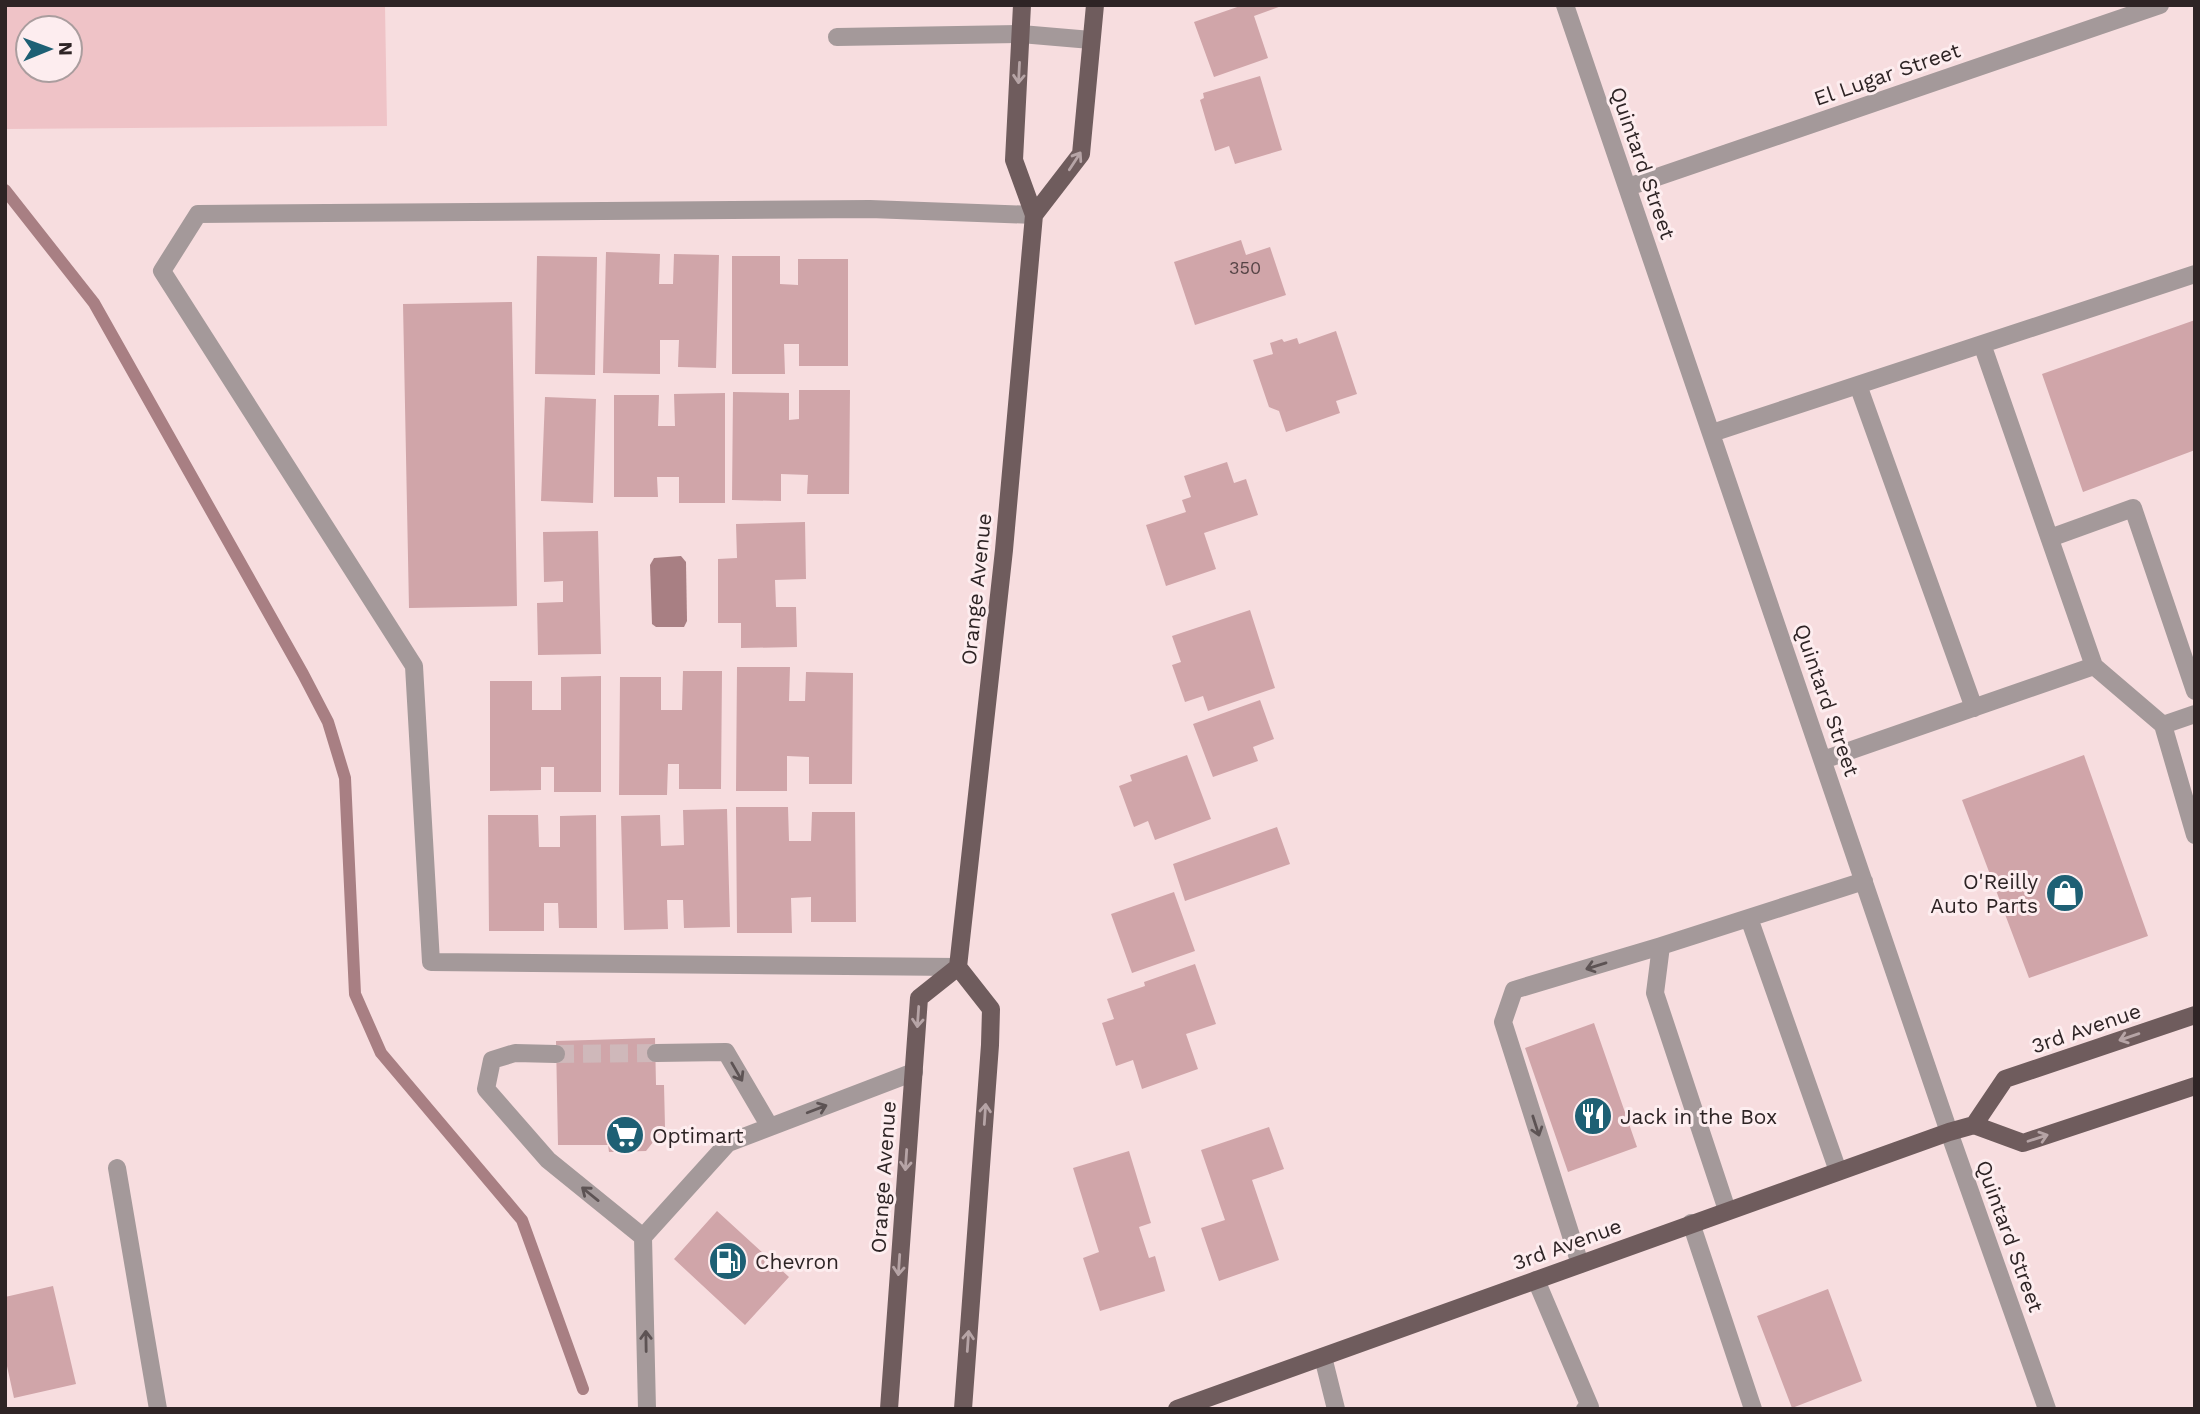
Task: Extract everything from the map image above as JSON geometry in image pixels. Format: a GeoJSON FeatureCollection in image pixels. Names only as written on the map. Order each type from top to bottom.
{"type":"FeatureCollection","features":[{"type":"Feature","properties":{"kind":"main road","name":"Orange Avenue"},"geometry":{"type":"LineString","coordinates":[[889,1409],[919,998],[958,967],[1004,550],[1034,215],[1014,160],[1022,5]]}},
{"type":"Feature","properties":{"kind":"main road"},"geometry":{"type":"LineString","coordinates":[[1034,215],[1081,154],[1095,5]]}},
{"type":"Feature","properties":{"kind":"main road"},"geometry":{"type":"LineString","coordinates":[[958,967],[991,1009],[963,1409]]}},
{"type":"Feature","properties":{"kind":"main road","name":"3rd Avenue"},"geometry":{"type":"LineString","coordinates":[[1177,1409],[1727,1210],[1974,1125],[2005,1079],[2195,1015]]}},
{"type":"Feature","properties":{"kind":"main road"},"geometry":{"type":"LineString","coordinates":[[1974,1125],[2023,1143],[2195,1086]]}},
{"type":"Feature","properties":{"kind":"street","name":"Quintard Street"},"geometry":{"type":"LineString","coordinates":[[1565,5],[1949,1132],[2047,1409]]}},
{"type":"Feature","properties":{"kind":"street","name":"El Lugar Street"},"geometry":{"type":"LineString","coordinates":[[1628,187],[2161,5]]}},
{"type":"Feature","properties":{"kind":"street"},"geometry":{"type":"LineString","coordinates":[[837,37],[1021,34],[1091,40]]}},
{"type":"Feature","properties":{"kind":"street"},"geometry":{"type":"LineString","coordinates":[[958,967],[431,962],[414,666],[162,271],[198,214],[870,209],[1034,215]]}},
{"type":"Feature","properties":{"kind":"street"},"geometry":{"type":"LineString","coordinates":[[1712,433],[2195,274]]}},
{"type":"Feature","properties":{"kind":"street"},"geometry":{"type":"LineString","coordinates":[[1982,344],[2094,666],[2163,725],[2195,835]]}},
{"type":"Feature","properties":{"kind":"street"},"geometry":{"type":"LineString","coordinates":[[1858,385],[1973,708]]}},
{"type":"Feature","properties":{"kind":"street"},"geometry":{"type":"LineString","coordinates":[[2050,538],[2133,508],[2195,691]]}},
{"type":"Feature","properties":{"kind":"street"},"geometry":{"type":"LineString","coordinates":[[1823,760],[2094,666]]}},
{"type":"Feature","properties":{"kind":"street"},"geometry":{"type":"LineString","coordinates":[[2163,725],[2195,714]]}},
{"type":"Feature","properties":{"kind":"street"},"geometry":{"type":"LineString","coordinates":[[1580,1264],[1503,1022],[1514,990],[1864,881]]}},
{"type":"Feature","properties":{"kind":"street"},"geometry":{"type":"LineString","coordinates":[[1749,918],[1838,1171]]}},
{"type":"Feature","properties":{"kind":"street"},"geometry":{"type":"LineString","coordinates":[[1661,946],[1655,993],[1727,1210]]}},
{"type":"Feature","properties":{"kind":"street"},"geometry":{"type":"LineString","coordinates":[[656,1053],[726,1052],[770,1127]]}},
{"type":"Feature","properties":{"kind":"street"},"geometry":{"type":"LineString","coordinates":[[556,1054],[515,1053],[492,1060],[486,1089],[548,1160],[643,1237]]}},
{"type":"Feature","properties":{"kind":"street"},"geometry":{"type":"LineString","coordinates":[[648,1409],[643,1237],[728,1143],[914,1072]]}},
{"type":"Feature","properties":{"kind":"street"},"geometry":{"type":"LineString","coordinates":[[117,1168],[158,1409]]}},
{"type":"Feature","properties":{"kind":"street"},"geometry":{"type":"LineString","coordinates":[[1691,1223],[1753,1409]]}},
{"type":"Feature","properties":{"kind":"street"},"geometry":{"type":"LineString","coordinates":[[1536,1280],[1590,1407],[1585,1409]]}},
{"type":"Feature","properties":{"kind":"street"},"geometry":{"type":"LineString","coordinates":[[1322,1357],[1336,1409]]}},
{"type":"Feature","properties":{"kind":"shaded area"},"geometry":{"type":"Polygon","coordinates":[[[5,5],[385,5],[387,126],[5,129],[5,5]]]}},
{"type":"Feature","properties":{"kind":"shaded area"},"geometry":{"type":"Polygon","coordinates":[[[681,556],[686,562],[687,621],[684,627],[656,627],[652,624],[650,565],[654,558],[681,556]]]}},
{"type":"Feature","properties":{"kind":"building"},"geometry":{"type":"Polygon","coordinates":[[[1243,5],[1284,5],[1254,16],[1268,58],[1214,77],[1194,22],[1243,5]]]}},
{"type":"Feature","properties":{"kind":"building"},"geometry":{"type":"Polygon","coordinates":[[[1260,76],[1282,150],[1235,164],[1229,146],[1215,151],[1200,100],[1204,98],[1203,93],[1260,76]]]}},
{"type":"Feature","properties":{"kind":"building"},"geometry":{"type":"Polygon","coordinates":[[[1241,240],[1246,255],[1270,247],[1286,295],[1195,325],[1174,262],[1241,240]]]}},
{"type":"Feature","properties":{"kind":"building"},"geometry":{"type":"Polygon","coordinates":[[[606,252],[660,254],[659,284],[673,284],[674,254],[719,255],[716,368],[678,367],[679,340],[660,340],[660,374],[603,373],[606,252]]]}},
{"type":"Feature","properties":{"kind":"building"},"geometry":{"type":"Polygon","coordinates":[[[537,256],[597,257],[595,375],[535,374],[537,256]]]}},
{"type":"Feature","properties":{"kind":"building"},"geometry":{"type":"Polygon","coordinates":[[[732,256],[780,256],[780,284],[798,285],[798,259],[848,259],[848,366],[799,366],[799,344],[784,344],[785,374],[732,374],[732,256]]]}},
{"type":"Feature","properties":{"kind":"building"},"geometry":{"type":"Polygon","coordinates":[[[512,302],[517,606],[409,608],[403,304],[512,302]]]}},
{"type":"Feature","properties":{"kind":"building"},"geometry":{"type":"Polygon","coordinates":[[[2195,320],[2195,450],[2083,492],[2042,374],[2195,320]]]}},
{"type":"Feature","properties":{"kind":"building"},"geometry":{"type":"Polygon","coordinates":[[[1336,331],[1357,394],[1336,401],[1340,413],[1286,432],[1279,411],[1269,407],[1253,360],[1273,354],[1270,343],[1297,338],[1299,344],[1336,331]]]}},
{"type":"Feature","properties":{"kind":"building"},"geometry":{"type":"Polygon","coordinates":[[[799,390],[850,390],[849,494],[807,494],[808,475],[781,474],[781,501],[732,500],[733,392],[789,393],[789,420],[799,419],[799,390]]]}},
{"type":"Feature","properties":{"kind":"building"},"geometry":{"type":"Polygon","coordinates":[[[725,393],[725,503],[679,503],[679,477],[657,477],[658,497],[614,497],[614,395],[659,395],[658,426],[675,426],[674,394],[725,393]]]}},
{"type":"Feature","properties":{"kind":"building"},"geometry":{"type":"Polygon","coordinates":[[[545,397],[596,399],[593,503],[541,501],[545,397]]]}},
{"type":"Feature","properties":{"kind":"building"},"geometry":{"type":"Polygon","coordinates":[[[1227,462],[1234,483],[1246,479],[1258,515],[1204,533],[1216,569],[1166,586],[1146,525],[1186,512],[1182,500],[1191,497],[1184,476],[1227,462]]]}},
{"type":"Feature","properties":{"kind":"building"},"geometry":{"type":"Polygon","coordinates":[[[805,522],[806,579],[775,580],[776,607],[796,607],[797,647],[741,648],[741,623],[718,623],[718,559],[737,558],[736,524],[805,522]]]}},
{"type":"Feature","properties":{"kind":"building"},"geometry":{"type":"Polygon","coordinates":[[[598,531],[601,654],[538,655],[537,603],[563,602],[563,581],[544,582],[543,532],[598,531]]]}},
{"type":"Feature","properties":{"kind":"building"},"geometry":{"type":"Polygon","coordinates":[[[1250,610],[1275,688],[1208,711],[1203,696],[1185,702],[1172,665],[1181,662],[1172,636],[1250,610]]]}},
{"type":"Feature","properties":{"kind":"building"},"geometry":{"type":"Polygon","coordinates":[[[737,667],[790,667],[789,701],[805,701],[806,672],[853,673],[852,784],[809,784],[809,757],[787,756],[787,791],[736,791],[737,667]]]}},
{"type":"Feature","properties":{"kind":"building"},"geometry":{"type":"Polygon","coordinates":[[[683,671],[722,671],[721,789],[679,789],[679,764],[668,764],[667,795],[619,795],[620,677],[661,677],[661,710],[682,710],[683,671]]]}},
{"type":"Feature","properties":{"kind":"building"},"geometry":{"type":"Polygon","coordinates":[[[601,676],[601,792],[554,792],[554,767],[541,767],[541,790],[490,791],[490,681],[532,681],[532,710],[561,710],[561,677],[601,676]]]}},
{"type":"Feature","properties":{"kind":"building"},"geometry":{"type":"Polygon","coordinates":[[[1260,700],[1274,739],[1253,747],[1258,761],[1213,777],[1193,724],[1260,700]]]}},
{"type":"Feature","properties":{"kind":"building"},"geometry":{"type":"Polygon","coordinates":[[[1187,755],[1211,819],[1155,840],[1148,821],[1134,827],[1119,786],[1132,781],[1130,775],[1187,755]]]}},
{"type":"Feature","properties":{"kind":"building","name":"O'Reilly Auto Parts"},"geometry":{"type":"Polygon","coordinates":[[[2084,755],[2148,936],[2029,978],[1962,800],[2084,755]]]}},
{"type":"Feature","properties":{"kind":"building"},"geometry":{"type":"Polygon","coordinates":[[[736,807],[788,807],[789,841],[811,841],[812,812],[855,812],[856,922],[811,922],[811,897],[791,898],[792,933],[737,933],[736,807]]]}},
{"type":"Feature","properties":{"kind":"building"},"geometry":{"type":"Polygon","coordinates":[[[727,809],[730,927],[684,928],[683,900],[667,900],[668,929],[624,930],[621,816],[660,815],[661,846],[684,845],[683,810],[727,809]]]}},
{"type":"Feature","properties":{"kind":"building"},"geometry":{"type":"Polygon","coordinates":[[[488,815],[538,815],[539,847],[560,847],[560,816],[596,815],[597,928],[559,928],[558,903],[544,903],[544,931],[489,931],[488,815]]]}},
{"type":"Feature","properties":{"kind":"building"},"geometry":{"type":"Polygon","coordinates":[[[1277,827],[1290,864],[1185,901],[1173,864],[1277,827]]]}},
{"type":"Feature","properties":{"kind":"building"},"geometry":{"type":"Polygon","coordinates":[[[1174,892],[1195,951],[1132,973],[1111,914],[1174,892]]]}},
{"type":"Feature","properties":{"kind":"building"},"geometry":{"type":"Polygon","coordinates":[[[1195,964],[1216,1024],[1186,1034],[1198,1069],[1142,1089],[1133,1060],[1116,1066],[1102,1023],[1114,1019],[1107,999],[1145,986],[1144,982],[1195,964]]]}},
{"type":"Feature","properties":{"kind":"building"},"geometry":{"type":"Polygon","coordinates":[[[1594,1023],[1637,1147],[1568,1172],[1525,1048],[1594,1023]]]}},
{"type":"Feature","properties":{"kind":"building"},"geometry":{"type":"Polygon","coordinates":[[[655,1038],[656,1085],[664,1085],[665,1127],[646,1151],[609,1152],[608,1145],[558,1145],[556,1041],[655,1038]]]}},
{"type":"Feature","properties":{"kind":"building"},"geometry":{"type":"Polygon","coordinates":[[[1269,1127],[1284,1169],[1252,1180],[1279,1260],[1219,1281],[1201,1228],[1225,1220],[1201,1150],[1269,1127]]]}},
{"type":"Feature","properties":{"kind":"building"},"geometry":{"type":"Polygon","coordinates":[[[1129,1151],[1151,1223],[1139,1227],[1149,1258],[1155,1256],[1165,1291],[1100,1311],[1083,1258],[1099,1252],[1073,1168],[1129,1151]]]}},
{"type":"Feature","properties":{"kind":"building"},"geometry":{"type":"Polygon","coordinates":[[[717,1211],[789,1277],[745,1325],[674,1259],[717,1211]]]}},
{"type":"Feature","properties":{"kind":"building"},"geometry":{"type":"Polygon","coordinates":[[[53,1286],[76,1384],[14,1398],[5,1357],[5,1297],[53,1286]]]}},
{"type":"Feature","properties":{"kind":"building"},"geometry":{"type":"Polygon","coordinates":[[[1828,1289],[1862,1381],[1792,1408],[1757,1316],[1828,1289]]]}},
{"type":"Feature","properties":{"kind":"waterway"},"geometry":{"type":"LineString","coordinates":[[5,190],[94,303],[328,722],[345,778],[355,994],[381,1053],[522,1220],[583,1389]]}},
{"type":"Feature","properties":{"kind":"tunnel"},"geometry":{"type":"LineString","coordinates":[[556,1054],[656,1053]]}},
{"type":"Feature","properties":{"kind":"place","name":"O'Reilly Auto Parts"},"geometry":{"type":"Point","coordinates":[2065,893]}},
{"type":"Feature","properties":{"kind":"place","name":"Jack in the Box"},"geometry":{"type":"Point","coordinates":[1593,1116]}},
{"type":"Feature","properties":{"kind":"place","name":"Optimart"},"geometry":{"type":"Point","coordinates":[625,1135]}},
{"type":"Feature","properties":{"kind":"place","name":"Chevron"},"geometry":{"type":"Point","coordinates":[728,1261]}}]}
